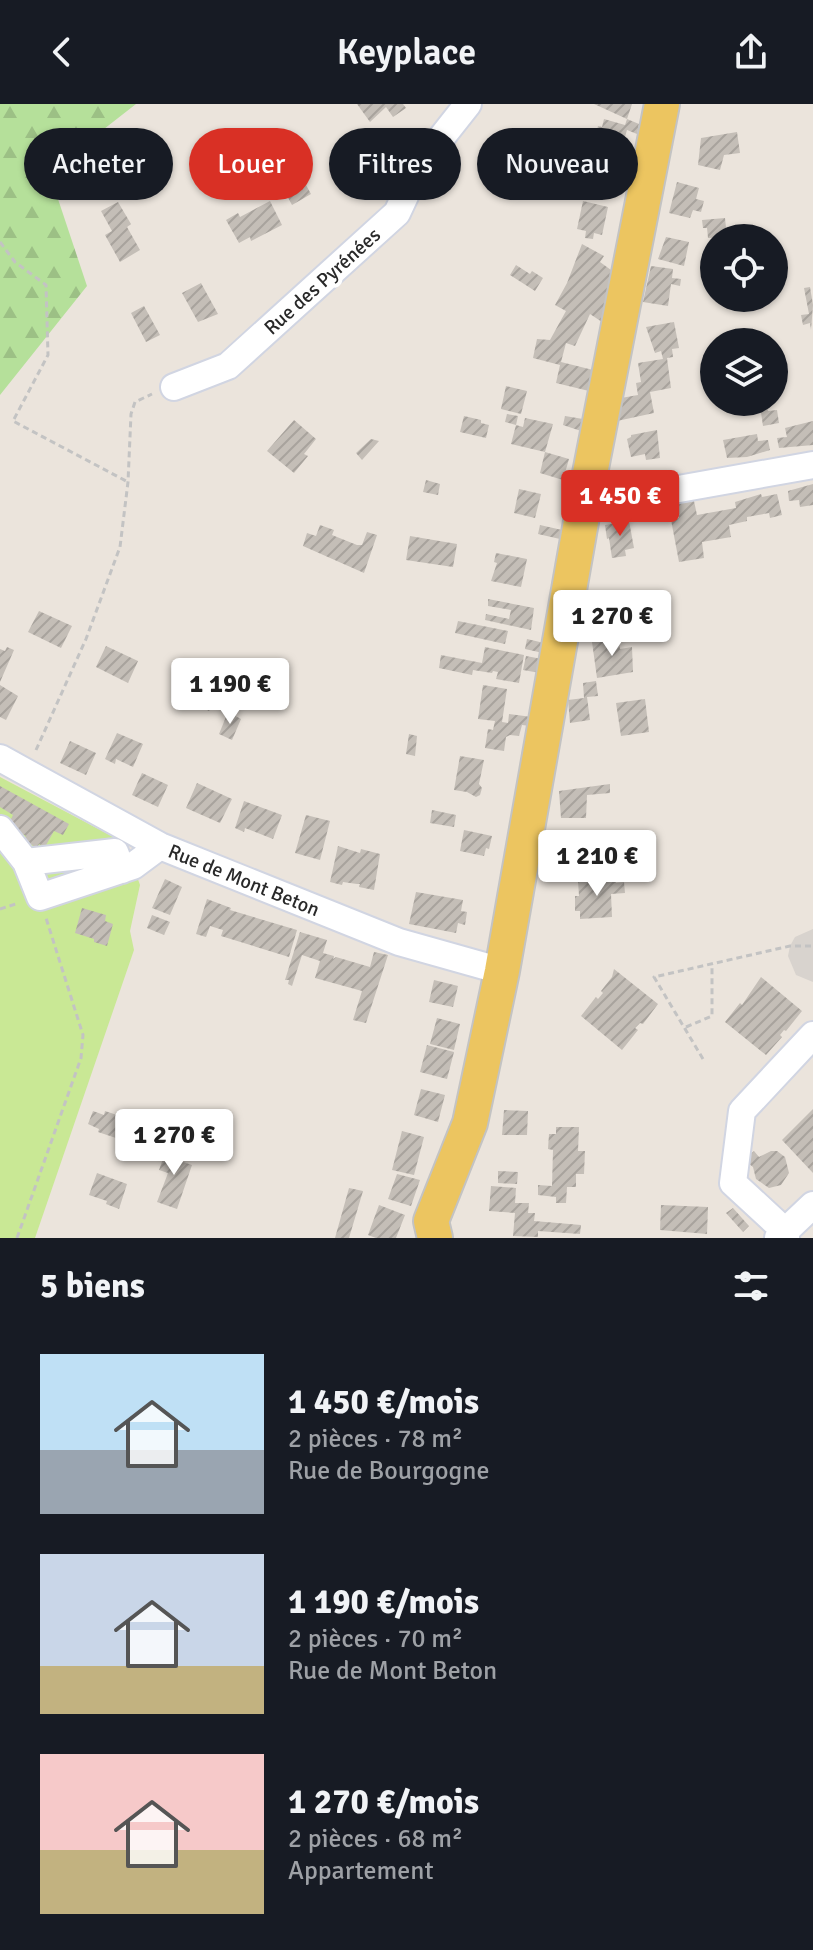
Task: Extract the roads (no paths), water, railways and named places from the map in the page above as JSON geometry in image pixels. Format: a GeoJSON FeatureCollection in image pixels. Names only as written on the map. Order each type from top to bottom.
{"type":"FeatureCollection","features":[{"type":"Feature","properties":{"kind":"main road"},"geometry":{"type":"LineString","coordinates":[[435,1238],[431,1221],[470,1123],[502,971],[585,499],[662,104]]}},
{"type":"Feature","properties":{"kind":"street","name":"Rue des Pyrénées"},"geometry":{"type":"LineString","coordinates":[[174,387],[228,366],[397,213],[419,166],[468,104]]}},
{"type":"Feature","properties":{"kind":"street"},"geometry":{"type":"LineString","coordinates":[[585,499],[606,502],[813,465]]}},
{"type":"Feature","properties":{"kind":"street","name":"Rue de Mont Beton"},"geometry":{"type":"LineString","coordinates":[[0,758],[160,846],[399,942],[502,971]]}},
{"type":"Feature","properties":{"kind":"street"},"geometry":{"type":"LineString","coordinates":[[0,829],[26,862],[40,897],[133,866],[160,846]]}},
{"type":"Feature","properties":{"kind":"street"},"geometry":{"type":"LineString","coordinates":[[26,862],[115,852],[122,870]]}},
{"type":"Feature","properties":{"kind":"street"},"geometry":{"type":"LineString","coordinates":[[813,1035],[742,1111],[733,1183],[783,1236],[813,1205]]}}]}
